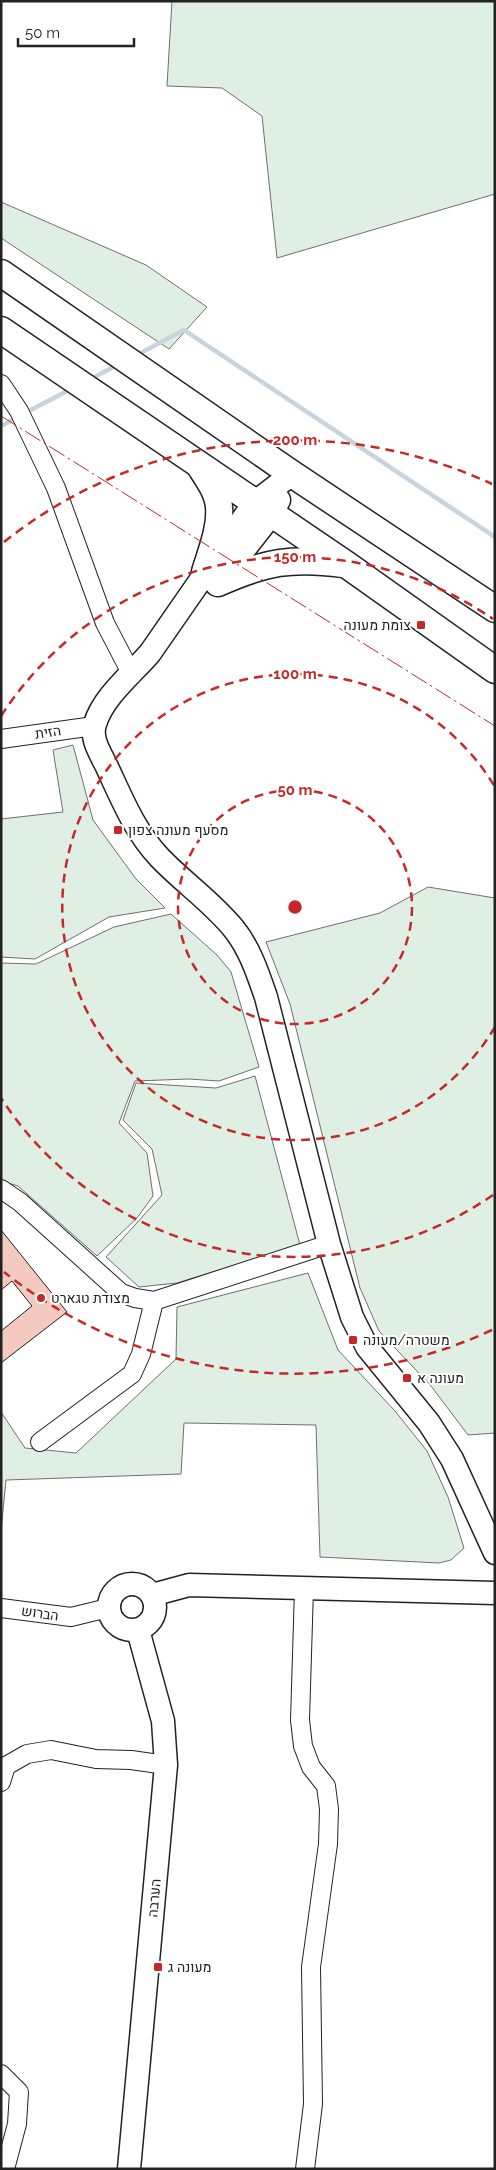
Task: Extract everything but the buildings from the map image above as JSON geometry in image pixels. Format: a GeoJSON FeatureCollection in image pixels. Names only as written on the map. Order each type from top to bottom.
{"type":"FeatureCollection","features":[{"type":"Feature","properties":{"kind":"highway"},"geometry":{"type":"LineString","coordinates":[[1,273],[292,474],[495,609]]}},
{"type":"Feature","properties":{"kind":"highway"},"geometry":{"type":"LineString","coordinates":[[1,330],[196,461],[495,670]]}},
{"type":"Feature","properties":{"kind":"highway"},"geometry":{"type":"LineString","coordinates":[[196,461],[212,485],[219,507],[211,578],[282,562],[311,560],[347,565]]}},
{"type":"Feature","properties":{"kind":"main road"},"geometry":{"type":"LineString","coordinates":[[292,474],[263,508],[211,578],[150,653],[106,700],[94,726],[96,744],[140,833],[160,858],[208,901],[235,930],[252,959],[266,997],[328,1244],[352,1317],[367,1347],[429,1423],[452,1459],[495,1553]]}},
{"type":"Feature","properties":{"kind":"main road"},"geometry":{"type":"LineString","coordinates":[[128,1584],[140,1585],[152,1595],[156,1606],[155,1614],[145,1627],[138,1630],[120,1628],[114,1623],[108,1608],[114,1592],[128,1584]]}},
{"type":"Feature","properties":{"kind":"main road"},"geometry":{"type":"LineString","coordinates":[[152,1595],[189,1585],[495,1593]]}},
{"type":"Feature","properties":{"kind":"main road","name":"הערבה"},"geometry":{"type":"LineString","coordinates":[[129,2169],[166,1765],[163,1721],[138,1630]]}},
{"type":"Feature","properties":{"kind":"street"},"geometry":{"type":"LineString","coordinates":[[1,384],[19,411],[56,488],[105,622],[132,674]]}},
{"type":"Feature","properties":{"kind":"street","name":"הזית"},"geometry":{"type":"LineString","coordinates":[[1,739],[94,726]]}},
{"type":"Feature","properties":{"kind":"street"},"geometry":{"type":"LineString","coordinates":[[1,1189],[20,1202],[121,1293],[136,1298],[154,1301],[328,1244]]}},
{"type":"Feature","properties":{"kind":"street"},"geometry":{"type":"LineString","coordinates":[[40,1442],[132,1374],[141,1354],[154,1301]]}},
{"type":"Feature","properties":{"kind":"street"},"geometry":{"type":"LineString","coordinates":[[304,1588],[300,1720],[303,1746],[311,1766],[326,1786],[329,1810],[328,1844],[311,1967],[313,2104],[305,2169]]}},
{"type":"Feature","properties":{"kind":"street","name":"הברוש"},"geometry":{"type":"LineString","coordinates":[[1,1608],[71,1618],[108,1608]]}},
{"type":"Feature","properties":{"kind":"street"},"geometry":{"type":"LineString","coordinates":[[1,1782],[6,1766],[27,1754],[51,1750],[96,1759],[131,1760],[166,1765]]}},
{"type":"Feature","properties":{"kind":"street"},"geometry":{"type":"LineString","coordinates":[[1,2074],[19,2092],[17,2124],[5,2169]]}},
{"type":"Feature","properties":{"kind":"green space"},"geometry":{"type":"Polygon","coordinates":[[[172,1],[495,1],[495,194],[277,258],[262,116],[222,88],[167,86],[172,1]]]}},
{"type":"Feature","properties":{"kind":"green space"},"geometry":{"type":"Polygon","coordinates":[[[1,202],[146,265],[207,307],[169,349],[1,238],[1,202]]]}},
{"type":"Feature","properties":{"kind":"green space"},"geometry":{"type":"Polygon","coordinates":[[[73,745],[93,820],[136,879],[165,908],[109,917],[35,959],[1,957],[1,819],[63,812],[53,750],[73,745]]]}},
{"type":"Feature","properties":{"kind":"green space"},"geometry":{"type":"Polygon","coordinates":[[[428,887],[495,898],[495,1433],[468,1435],[431,1386],[379,1331],[360,1288],[290,1004],[266,942],[380,913],[428,887]]]}},
{"type":"Feature","properties":{"kind":"green space"},"geometry":{"type":"Polygon","coordinates":[[[171,914],[217,955],[231,972],[259,1067],[219,1081],[189,1079],[135,1081],[119,1123],[147,1153],[153,1196],[137,1218],[97,1256],[18,1186],[1,1181],[1,963],[36,964],[114,927],[171,914]]]}},
{"type":"Feature","properties":{"kind":"green space"},"geometry":{"type":"Polygon","coordinates":[[[255,1076],[300,1245],[177,1283],[139,1287],[106,1257],[162,1195],[152,1149],[123,1120],[136,1083],[216,1088],[255,1076]]]}},
{"type":"Feature","properties":{"kind":"green space"},"geometry":{"type":"Polygon","coordinates":[[[308,1273],[338,1350],[395,1411],[427,1451],[448,1497],[464,1548],[451,1560],[439,1563],[320,1557],[316,1425],[184,1423],[181,1474],[6,1480],[1,1531],[1,1412],[25,1448],[76,1453],[176,1359],[177,1307],[308,1273]]]}},
{"type":"Feature","properties":{"kind":"waterway"},"geometry":{"type":"LineString","coordinates":[[135,356],[184,330],[495,537]]}},
{"type":"Feature","properties":{"kind":"waterway"},"geometry":{"type":"LineString","coordinates":[[89,380],[117,365]]}},
{"type":"Feature","properties":{"kind":"waterway"},"geometry":{"type":"LineString","coordinates":[[25,413],[71,389]]}},
{"type":"Feature","properties":{"kind":"waterway"},"geometry":{"type":"LineString","coordinates":[[1,426],[18,417]]}},
{"type":"Feature","properties":{"kind":"power"},"geometry":{"type":"LineString","coordinates":[[1,416],[495,726]]}},
{"type":"Feature","properties":{"kind":"place","name":"צומת מעונה"},"geometry":{"type":"Point","coordinates":[421,625]}},
{"type":"Feature","properties":{"kind":"place","name":"מסעף מעונה צפון"},"geometry":{"type":"Point","coordinates":[118,830]}},
{"type":"Feature","properties":{"kind":"place","name":"מצודת טגארט"},"geometry":{"type":"Point","coordinates":[41,1298]}},
{"type":"Feature","properties":{"kind":"place","name":"משטרה/מעונה"},"geometry":{"type":"Point","coordinates":[353,1340]}},
{"type":"Feature","properties":{"kind":"place","name":"מעונה א"},"geometry":{"type":"Point","coordinates":[407,1378]}},
{"type":"Feature","properties":{"kind":"place","name":"מעונה ג"},"geometry":{"type":"Point","coordinates":[158,1967]}}]}
